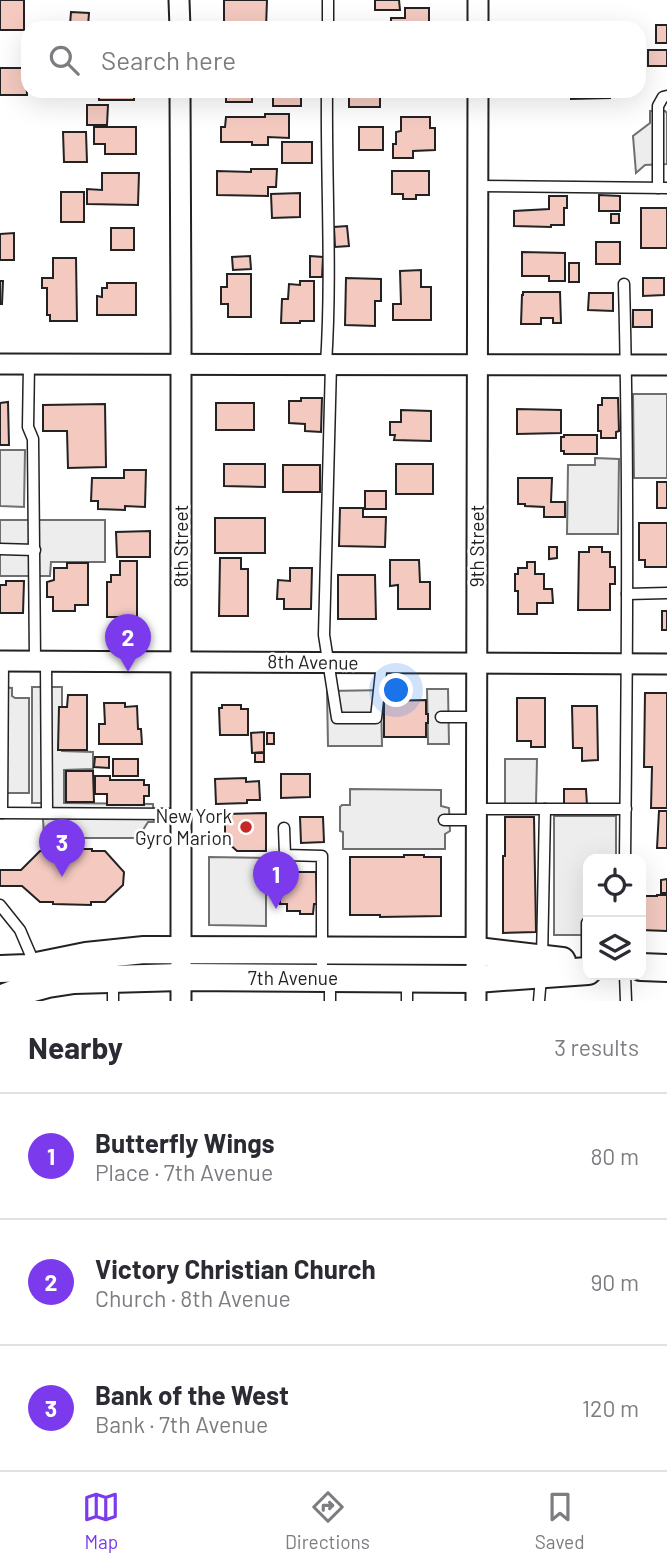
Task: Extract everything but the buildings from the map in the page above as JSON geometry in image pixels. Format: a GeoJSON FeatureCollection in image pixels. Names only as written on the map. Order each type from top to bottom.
{"type":"FeatureCollection","features":[{"type":"Feature","properties":{"kind":"main road","name":"7th Avenue"},"geometry":{"type":"LineString","coordinates":[[0,969],[14,970],[86,956],[144,950],[477,951],[541,978]]}},
{"type":"Feature","properties":{"kind":"main road"},"geometry":{"type":"LineString","coordinates":[[646,967],[667,968]]}},
{"type":"Feature","properties":{"kind":"main road","name":"7th Avenue"},"geometry":{"type":"LineString","coordinates":[[0,999],[48,984],[74,980],[113,990],[327,986],[476,990],[583,969]]}},
{"type":"Feature","properties":{"kind":"street"},"geometry":{"type":"LineString","coordinates":[[179,0],[180,21]]}},
{"type":"Feature","properties":{"kind":"street"},"geometry":{"type":"LineString","coordinates":[[478,0],[478,21]]}},
{"type":"Feature","properties":{"kind":"street","name":"8th Street"},"geometry":{"type":"LineString","coordinates":[[180,98],[181,989]]}},
{"type":"Feature","properties":{"kind":"street","name":"9th Street"},"geometry":{"type":"LineString","coordinates":[[476,990],[478,98]]}},
{"type":"Feature","properties":{"kind":"street"},"geometry":{"type":"LineString","coordinates":[[0,364],[667,365]]}},
{"type":"Feature","properties":{"kind":"street","name":"8th Avenue"},"geometry":{"type":"LineString","coordinates":[[1,661],[667,664]]}},
{"type":"Feature","properties":{"kind":"lane"},"geometry":{"type":"LineString","coordinates":[[328,0],[328,21]]}},
{"type":"Feature","properties":{"kind":"lane"},"geometry":{"type":"LineString","coordinates":[[478,186],[663,188],[658,106],[663,97],[667,96]]}},
{"type":"Feature","properties":{"kind":"lane"},"geometry":{"type":"LineString","coordinates":[[327,98],[330,283],[324,635],[337,718],[376,718],[382,663]]}},
{"type":"Feature","properties":{"kind":"lane"},"geometry":{"type":"LineString","coordinates":[[624,284],[627,594],[625,854]]}},
{"type":"Feature","properties":{"kind":"lane"},"geometry":{"type":"LineString","coordinates":[[29,364],[28,427],[33,439],[35,550],[47,813]]}},
{"type":"Feature","properties":{"kind":"lane"},"geometry":{"type":"LineString","coordinates":[[0,549],[35,550]]}},
{"type":"Feature","properties":{"kind":"lane"},"geometry":{"type":"LineString","coordinates":[[627,594],[667,593]]}},
{"type":"Feature","properties":{"kind":"lane"},"geometry":{"type":"LineString","coordinates":[[1,661],[1,813],[181,814]]}},
{"type":"Feature","properties":{"kind":"lane"},"geometry":{"type":"LineString","coordinates":[[441,717],[477,717]]}},
{"type":"Feature","properties":{"kind":"lane"},"geometry":{"type":"LineString","coordinates":[[444,820],[545,809],[626,810]]}},
{"type":"Feature","properties":{"kind":"lane"},"geometry":{"type":"LineString","coordinates":[[541,978],[545,809]]}},
{"type":"Feature","properties":{"kind":"lane"},"geometry":{"type":"LineString","coordinates":[[284,828],[285,855],[323,856],[322,950],[327,986]]}},
{"type":"Feature","properties":{"kind":"lane"},"geometry":{"type":"LineString","coordinates":[[0,905],[20,930],[36,967]]}},
{"type":"Feature","properties":{"kind":"lane"},"geometry":{"type":"LineString","coordinates":[[625,980],[626,1001]]}},
{"type":"Feature","properties":{"kind":"shaded area"},"geometry":{"type":"Polygon","coordinates":[[[650,111],[667,113],[667,164],[645,165],[636,173],[633,136],[650,123],[650,111]]]}},
{"type":"Feature","properties":{"kind":"shaded area"},"geometry":{"type":"Polygon","coordinates":[[[633,394],[667,394],[667,478],[634,478],[633,394]]]}},
{"type":"Feature","properties":{"kind":"shaded area"},"geometry":{"type":"Polygon","coordinates":[[[0,450],[25,450],[24,507],[0,506],[0,450]]]}},
{"type":"Feature","properties":{"kind":"shaded area"},"geometry":{"type":"Polygon","coordinates":[[[595,458],[619,459],[618,534],[567,534],[568,465],[595,465],[595,458]]]}},
{"type":"Feature","properties":{"kind":"shaded area"},"geometry":{"type":"Polygon","coordinates":[[[0,520],[105,520],[105,562],[51,562],[50,576],[0,576],[0,520]]]}},
{"type":"Feature","properties":{"kind":"shaded area"},"geometry":{"type":"Polygon","coordinates":[[[0,687],[12,688],[12,696],[15,698],[29,698],[29,793],[0,793],[0,687]]]}},
{"type":"Feature","properties":{"kind":"shaded area"},"geometry":{"type":"Polygon","coordinates":[[[32,687],[62,687],[62,751],[93,752],[93,769],[64,770],[64,803],[153,804],[154,822],[148,822],[138,838],[47,838],[44,835],[42,803],[32,803],[32,687]]]}},
{"type":"Feature","properties":{"kind":"shaded area"},"geometry":{"type":"Polygon","coordinates":[[[427,689],[448,689],[449,744],[428,744],[427,689]]]}},
{"type":"Feature","properties":{"kind":"shaded area"},"geometry":{"type":"Polygon","coordinates":[[[388,690],[389,697],[381,698],[382,746],[328,746],[327,691],[388,690]]]}},
{"type":"Feature","properties":{"kind":"shaded area"},"geometry":{"type":"Polygon","coordinates":[[[505,759],[537,759],[536,805],[505,804],[505,759]]]}},
{"type":"Feature","properties":{"kind":"shaded area"},"geometry":{"type":"Polygon","coordinates":[[[350,789],[441,790],[441,806],[449,808],[450,831],[445,834],[445,849],[343,849],[340,807],[350,805],[350,789]]]}},
{"type":"Feature","properties":{"kind":"shaded area"},"geometry":{"type":"Polygon","coordinates":[[[554,816],[616,816],[616,854],[583,854],[583,935],[554,935],[554,816]]]}},
{"type":"Feature","properties":{"kind":"shaded area"},"geometry":{"type":"Polygon","coordinates":[[[209,857],[266,858],[266,926],[209,925],[209,857]]]}},
{"type":"Feature","properties":{"kind":"place","name":"Victory Christian Church"},"geometry":{"type":"Point","coordinates":[128,672]}},
{"type":"Feature","properties":{"kind":"place","name":"New York Gyro Marion"},"geometry":{"type":"Point","coordinates":[246,827]}},
{"type":"Feature","properties":{"kind":"place","name":"Bank of the West"},"geometry":{"type":"Point","coordinates":[62,877]}},
{"type":"Feature","properties":{"kind":"place","name":"Butterfly Wings"},"geometry":{"type":"Point","coordinates":[276,909]}}]}
